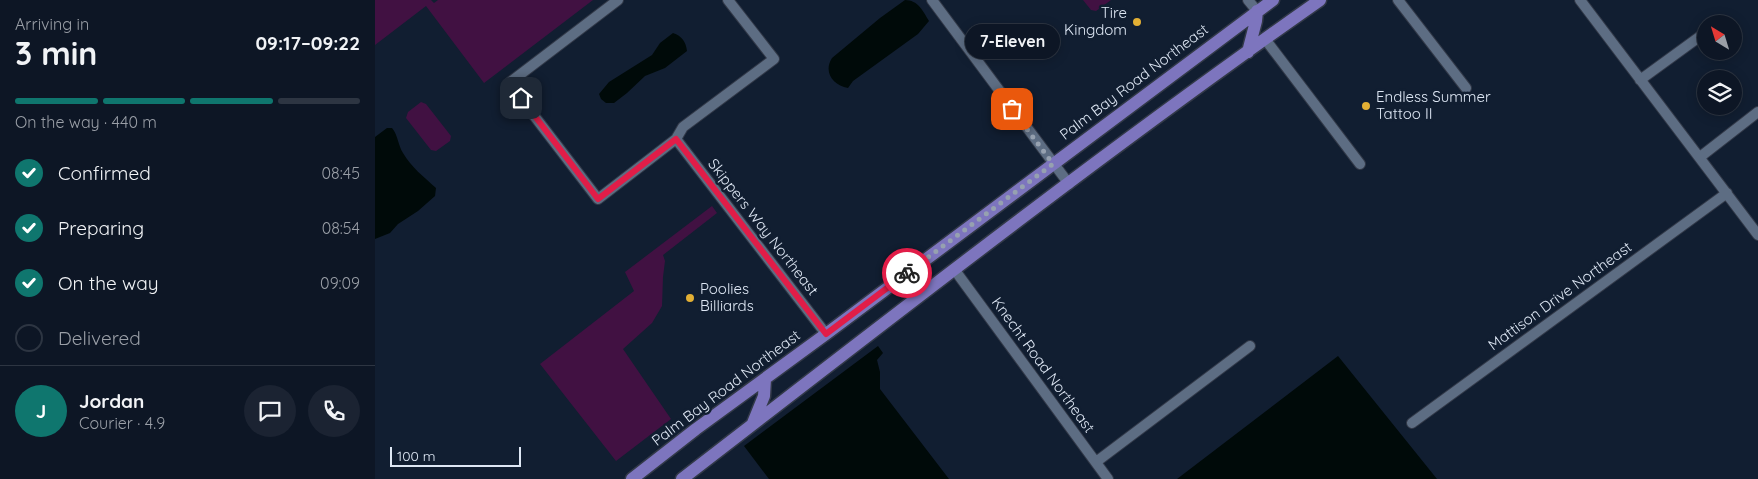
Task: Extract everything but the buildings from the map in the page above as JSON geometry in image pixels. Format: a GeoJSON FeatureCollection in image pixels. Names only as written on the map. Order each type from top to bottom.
{"type":"FeatureCollection","features":[{"type":"Feature","properties":{"kind":"main road"},"geometry":{"type":"LineString","coordinates":[[682,479],[954,269],[1265,38],[1320,0]]}},
{"type":"Feature","properties":{"kind":"main road","name":"Palm Bay Road Northeast"},"geometry":{"type":"LineString","coordinates":[[632,479],[696,428],[826,334],[1271,1]]}},
{"type":"Feature","properties":{"kind":"main road"},"geometry":{"type":"LineString","coordinates":[[1265,38],[1264,19],[1271,1]]}},
{"type":"Feature","properties":{"kind":"main road"},"geometry":{"type":"LineString","coordinates":[[1247,52],[1257,11]]}},
{"type":"Feature","properties":{"kind":"main road"},"geometry":{"type":"LineString","coordinates":[[917,298],[924,261]]}},
{"type":"Feature","properties":{"kind":"main road"},"geometry":{"type":"LineString","coordinates":[[753,424],[764,396],[765,379]]}},
{"type":"Feature","properties":{"kind":"street"},"geometry":{"type":"LineString","coordinates":[[618,0],[509,83],[598,199],[676,139],[683,127],[773,60],[728,0]]}},
{"type":"Feature","properties":{"kind":"street"},"geometry":{"type":"LineString","coordinates":[[932,0],[1069,184]]}},
{"type":"Feature","properties":{"kind":"street"},"geometry":{"type":"LineString","coordinates":[[1248,0],[1257,11]]}},
{"type":"Feature","properties":{"kind":"street"},"geometry":{"type":"LineString","coordinates":[[1398,0],[1466,88]]}},
{"type":"Feature","properties":{"kind":"street"},"geometry":{"type":"LineString","coordinates":[[1580,0],[1758,235]]}},
{"type":"Feature","properties":{"kind":"street"},"geometry":{"type":"LineString","coordinates":[[1265,38],[1359,164]]}},
{"type":"Feature","properties":{"kind":"street"},"geometry":{"type":"LineString","coordinates":[[1640,80],[1697,39]]}},
{"type":"Feature","properties":{"kind":"street"},"geometry":{"type":"LineString","coordinates":[[1700,157],[1758,112]]}},
{"type":"Feature","properties":{"kind":"street","name":"Skippers Way Northeast"},"geometry":{"type":"LineString","coordinates":[[676,139],[826,334]]}},
{"type":"Feature","properties":{"kind":"street","name":"Mattison Drive Northeast"},"geometry":{"type":"LineString","coordinates":[[1412,423],[1727,193]]}},
{"type":"Feature","properties":{"kind":"street","name":"Knecht Road Northeast"},"geometry":{"type":"LineString","coordinates":[[954,269],[1108,479]]}},
{"type":"Feature","properties":{"kind":"street"},"geometry":{"type":"LineString","coordinates":[[1096,462],[1250,346]]}},
{"type":"Feature","properties":{"kind":"shaded area"},"geometry":{"type":"Polygon","coordinates":[[[375,0],[431,0],[434,3],[438,0],[593,0],[484,83],[426,6],[375,45],[375,0]]]}},
{"type":"Feature","properties":{"kind":"shaded area"},"geometry":{"type":"Polygon","coordinates":[[[905,0],[910,0],[917,4],[929,21],[918,34],[853,81],[848,88],[834,81],[829,73],[829,63],[832,58],[905,0]]]}},
{"type":"Feature","properties":{"kind":"shaded area"},"geometry":{"type":"Polygon","coordinates":[[[1083,0],[1111,0],[1096,11],[1091,10],[1083,0]]]}},
{"type":"Feature","properties":{"kind":"shaded area"},"geometry":{"type":"Polygon","coordinates":[[[673,33],[683,40],[687,51],[665,68],[645,76],[614,103],[606,103],[601,99],[599,94],[609,82],[652,55],[660,43],[673,33]]]}},
{"type":"Feature","properties":{"kind":"shaded area"},"geometry":{"type":"Polygon","coordinates":[[[421,102],[426,104],[451,136],[450,141],[436,151],[431,150],[406,118],[408,112],[421,102]]]}},
{"type":"Feature","properties":{"kind":"shaded area"},"geometry":{"type":"Polygon","coordinates":[[[387,128],[392,128],[394,131],[401,150],[410,163],[436,188],[435,196],[418,211],[398,224],[390,233],[375,239],[375,137],[387,128]]]}},
{"type":"Feature","properties":{"kind":"shaded area"},"geometry":{"type":"Polygon","coordinates":[[[712,206],[717,213],[663,255],[665,261],[662,306],[652,323],[623,349],[671,419],[616,461],[540,364],[634,291],[625,272],[712,206]]]}},
{"type":"Feature","properties":{"kind":"shaded area"},"geometry":{"type":"Polygon","coordinates":[[[878,346],[883,353],[877,360],[880,372],[880,389],[949,479],[769,479],[744,446],[878,346]]]}},
{"type":"Feature","properties":{"kind":"shaded area"},"geometry":{"type":"Polygon","coordinates":[[[1338,356],[1437,479],[1177,479],[1338,356]]]}},
{"type":"Feature","properties":{"kind":"way so far"},"geometry":{"type":"LineString","coordinates":[[907,273],[1053,164],[1012,109]]}},
{"type":"Feature","properties":{"kind":"place","name":"Tire Kingdom"},"geometry":{"type":"Point","coordinates":[1137,22]}},
{"type":"Feature","properties":{"kind":"place","name":"Endless Summer Tattoo II"},"geometry":{"type":"Point","coordinates":[1366,106]}},
{"type":"Feature","properties":{"kind":"place","name":"7-Eleven"},"geometry":{"type":"Point","coordinates":[1012,109]}},
{"type":"Feature","properties":{"kind":"place","name":"Poolies Billiards"},"geometry":{"type":"Point","coordinates":[690,298]}},
{"type":"Feature","properties":{"kind":"route"},"geometry":{"type":"LineString","coordinates":[[521,98],[598,199],[676,139],[826,334],[907,273]]}}]}
